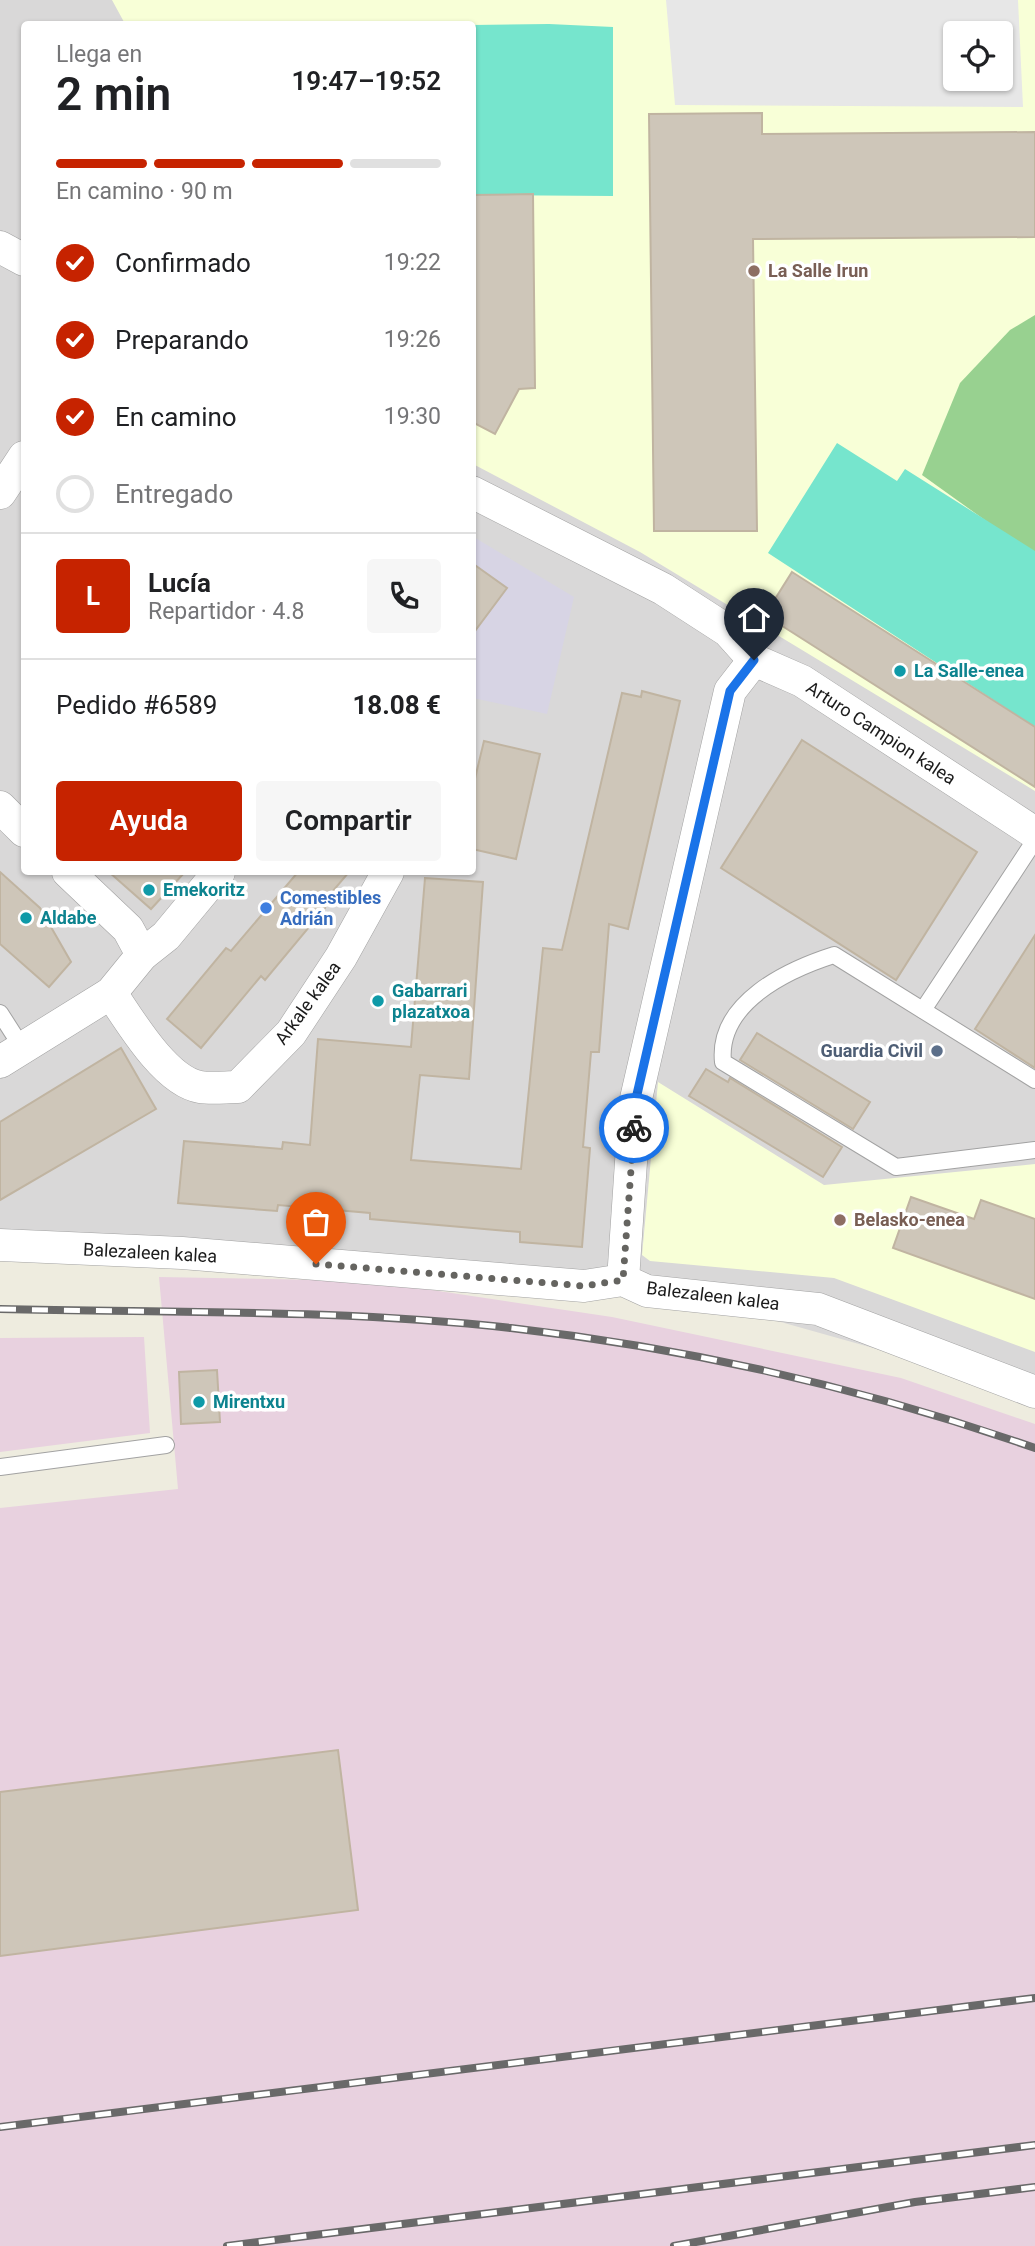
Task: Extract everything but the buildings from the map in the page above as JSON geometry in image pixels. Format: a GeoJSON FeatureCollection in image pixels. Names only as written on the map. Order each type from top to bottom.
{"type":"FeatureCollection","features":[{"type":"Feature","properties":{"kind":"street"},"geometry":{"type":"LineString","coordinates":[[0,247],[21,258]]}},
{"type":"Feature","properties":{"kind":"street"},"geometry":{"type":"LineString","coordinates":[[0,493],[21,462]]}},
{"type":"Feature","properties":{"kind":"street","name":"Arturo Campion kalea"},"geometry":{"type":"LineString","coordinates":[[476,494],[663,589],[728,631],[754,660],[802,681],[1035,832]]}},
{"type":"Feature","properties":{"kind":"street"},"geometry":{"type":"LineString","coordinates":[[623,1280],[635,1103],[730,691],[754,660]]}},
{"type":"Feature","properties":{"kind":"street"},"geometry":{"type":"LineString","coordinates":[[0,807],[21,828]]}},
{"type":"Feature","properties":{"kind":"street"},"geometry":{"type":"LineString","coordinates":[[71,875],[128,929],[142,955]]}},
{"type":"Feature","properties":{"kind":"street"},"geometry":{"type":"LineString","coordinates":[[11,1056],[111,993],[142,955],[166,936],[217,875]]}},
{"type":"Feature","properties":{"kind":"street","name":"Arkale kalea"},"geometry":{"type":"LineString","coordinates":[[111,993],[144,1042],[168,1068],[197,1087],[238,1087],[291,1033],[341,957],[386,875]]}},
{"type":"Feature","properties":{"kind":"street","name":"Balezaleen kalea"},"geometry":{"type":"LineString","coordinates":[[0,1245],[183,1254],[584,1286],[623,1280],[647,1291],[818,1309],[1035,1392]]}},
{"type":"Feature","properties":{"kind":"lane"},"geometry":{"type":"LineString","coordinates":[[923,1010],[1035,840]]}},
{"type":"Feature","properties":{"kind":"lane"},"geometry":{"type":"LineString","coordinates":[[1035,1080],[834,955],[797,967],[742,1006],[721,1044],[723,1062],[896,1167],[1035,1150]]}},
{"type":"Feature","properties":{"kind":"lane"},"geometry":{"type":"LineString","coordinates":[[0,1013],[11,1056]]}},
{"type":"Feature","properties":{"kind":"lane"},"geometry":{"type":"LineString","coordinates":[[0,1467],[166,1445]]}},
{"type":"Feature","properties":{"kind":"shaded area"},"geometry":{"type":"Polygon","coordinates":[[[0,0],[1035,0],[1035,1408],[923,1362],[706,1301],[0,1250],[0,0]]]}},
{"type":"Feature","properties":{"kind":"shaded area","name":"La Salle Irun"},"geometry":{"type":"Polygon","coordinates":[[[112,0],[1035,0],[1035,791],[640,552],[476,466],[476,21],[123,21],[112,0]]]}},
{"type":"Feature","properties":{"kind":"shaded area"},"geometry":{"type":"Polygon","coordinates":[[[666,0],[1018,0],[1023,107],[675,105],[666,0]]]}},
{"type":"Feature","properties":{"kind":"shaded area"},"geometry":{"type":"Polygon","coordinates":[[[476,25],[613,27],[613,196],[476,195],[476,25]]]}},
{"type":"Feature","properties":{"kind":"shaded area"},"geometry":{"type":"Polygon","coordinates":[[[837,443],[897,481],[905,469],[1035,551],[1035,727],[768,553],[837,443]]]}},
{"type":"Feature","properties":{"kind":"shaded area"},"geometry":{"type":"Polygon","coordinates":[[[476,538],[574,597],[547,714],[476,699],[476,631],[507,588],[476,565],[476,538]]]}},
{"type":"Feature","properties":{"kind":"shaded area","name":"Belasko-enea"},"geometry":{"type":"Polygon","coordinates":[[[658,1082],[824,1185],[1035,1164],[1035,1352],[834,1278],[650,1261],[642,1255],[658,1082]]]}},
{"type":"Feature","properties":{"kind":"shaded area"},"geometry":{"type":"Polygon","coordinates":[[[159,1277],[372,1281],[612,1317],[901,1378],[1035,1424],[1035,2246],[0,2246],[0,1508],[178,1489],[159,1277]]]}},
{"type":"Feature","properties":{"kind":"shaded area"},"geometry":{"type":"Polygon","coordinates":[[[144,1337],[150,1433],[0,1452],[0,1338],[144,1337]]]}},
{"type":"Feature","properties":{"kind":"green space"},"geometry":{"type":"Polygon","coordinates":[[[1035,315],[1035,556],[922,475],[960,383],[1010,330],[1035,315]]]}},
{"type":"Feature","properties":{"kind":"railway"},"geometry":{"type":"LineString","coordinates":[[0,1309],[320,1315],[447,1322],[578,1336],[710,1359],[842,1389],[1035,1448]]}},
{"type":"Feature","properties":{"kind":"railway"},"geometry":{"type":"LineString","coordinates":[[0,2127],[1035,1998]]}},
{"type":"Feature","properties":{"kind":"railway"},"geometry":{"type":"LineString","coordinates":[[227,2246],[1035,2145]]}},
{"type":"Feature","properties":{"kind":"railway"},"geometry":{"type":"LineString","coordinates":[[674,2246],[915,2202],[1035,2187]]}},
{"type":"Feature","properties":{"kind":"way so far"},"geometry":{"type":"LineString","coordinates":[[316,1264],[584,1286],[623,1280],[634,1128]]}},
{"type":"Feature","properties":{"kind":"place","name":"La Salle Irun"},"geometry":{"type":"Point","coordinates":[754,271]}},
{"type":"Feature","properties":{"kind":"place","name":"La Salle-enea"},"geometry":{"type":"Point","coordinates":[900,671]}},
{"type":"Feature","properties":{"kind":"place","name":"Emekoritz"},"geometry":{"type":"Point","coordinates":[149,890]}},
{"type":"Feature","properties":{"kind":"place","name":"Comestibles Adrián"},"geometry":{"type":"Point","coordinates":[266,908]}},
{"type":"Feature","properties":{"kind":"place","name":"Aldabe"},"geometry":{"type":"Point","coordinates":[26,918]}},
{"type":"Feature","properties":{"kind":"place","name":"Gabarrari plazatxoa"},"geometry":{"type":"Point","coordinates":[378,1001]}},
{"type":"Feature","properties":{"kind":"place","name":"Guardia Civil"},"geometry":{"type":"Point","coordinates":[937,1051]}},
{"type":"Feature","properties":{"kind":"place","name":"Belasko-enea"},"geometry":{"type":"Point","coordinates":[840,1220]}},
{"type":"Feature","properties":{"kind":"place","name":"Mirentxu"},"geometry":{"type":"Point","coordinates":[199,1402]}},
{"type":"Feature","properties":{"kind":"route"},"geometry":{"type":"LineString","coordinates":[[634,1128],[635,1103],[687,868],[730,691],[754,660]]}}]}
